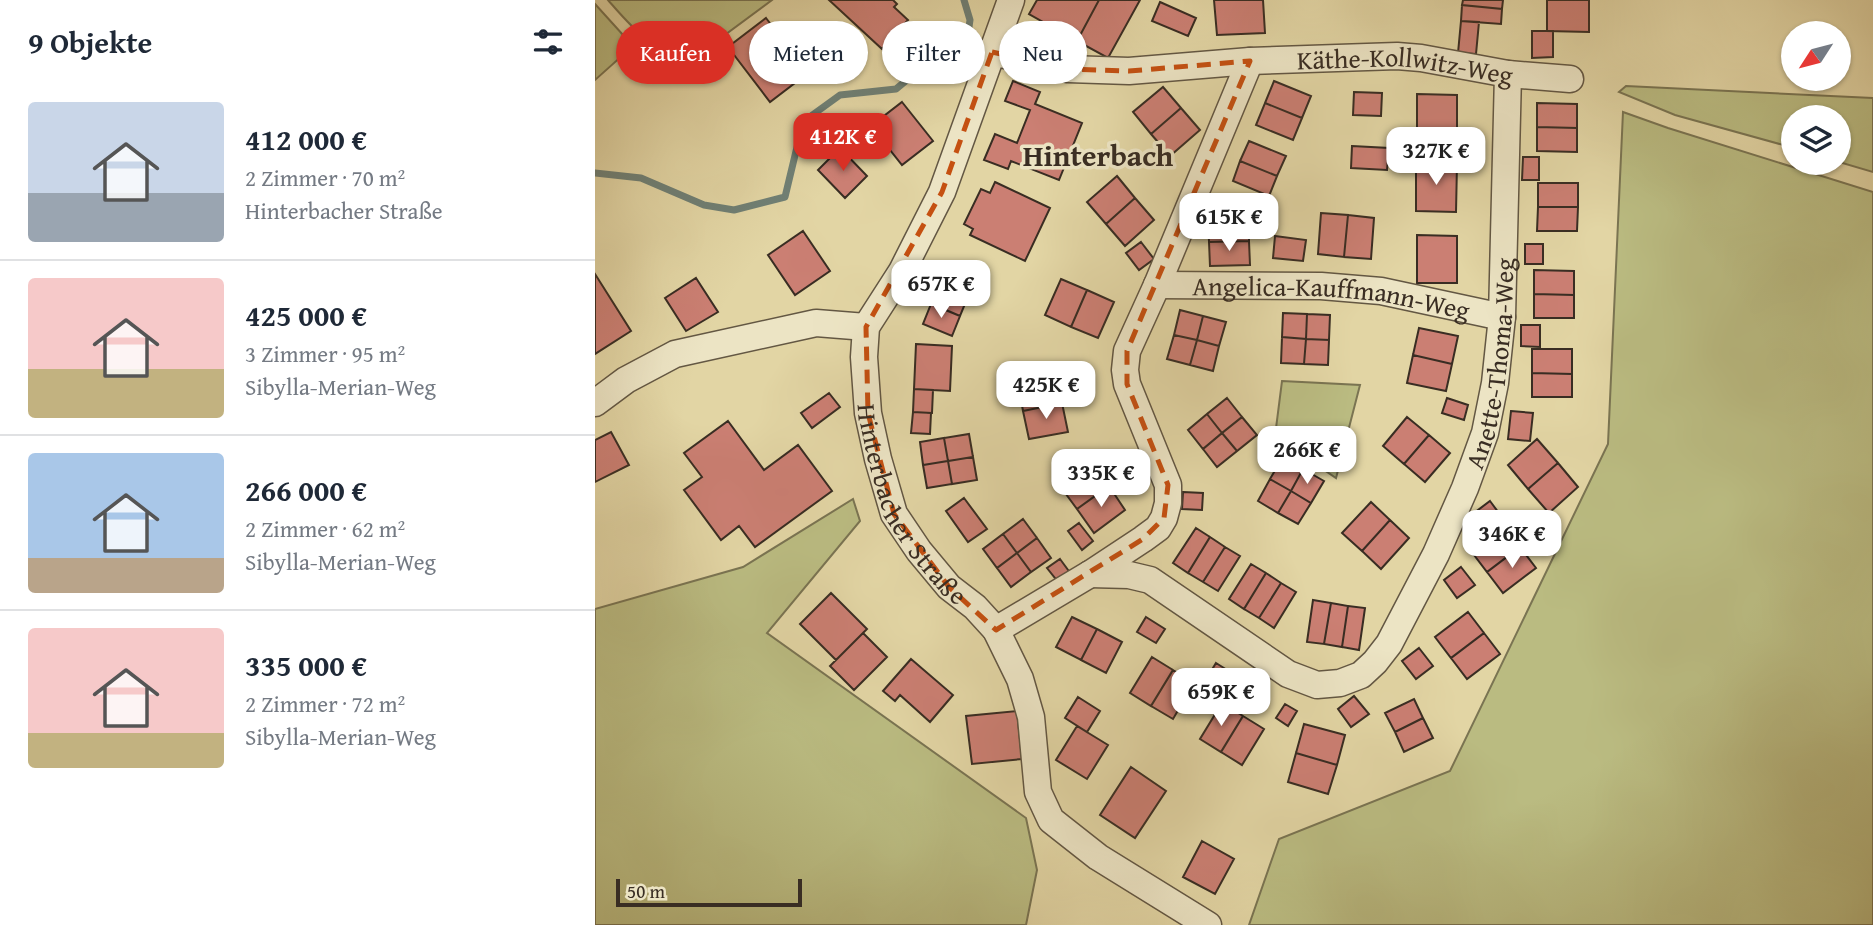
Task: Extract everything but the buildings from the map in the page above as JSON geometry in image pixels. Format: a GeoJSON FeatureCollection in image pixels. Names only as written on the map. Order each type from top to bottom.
{"type":"FeatureCollection","features":[{"type":"Feature","properties":{"kind":"street"},"geometry":{"type":"LineString","coordinates":[[595,403],[626,380],[675,354],[816,323],[866,327],[902,271],[942,192],[1011,0]]}},
{"type":"Feature","properties":{"kind":"street","name":"Käthe-Kollwitz-Weg"},"geometry":{"type":"LineString","coordinates":[[992,52],[1068,69],[1129,71],[1250,61],[1397,56],[1508,74],[1570,79]]}},
{"type":"Feature","properties":{"kind":"street"},"geometry":{"type":"LineString","coordinates":[[996,630],[1143,539],[1158,528],[1164,518],[1168,503],[1168,485],[1127,384],[1125,370],[1128,351],[1250,61]]}},
{"type":"Feature","properties":{"kind":"street","name":"Anette-Thoma-Weg"},"geometry":{"type":"LineString","coordinates":[[1090,574],[1129,575],[1150,580],[1288,674],[1317,685],[1340,683],[1361,675],[1375,662],[1389,644],[1436,554],[1465,488],[1485,433],[1495,383],[1502,317],[1508,74]]}},
{"type":"Feature","properties":{"kind":"street","name":"Angelica-Kauffmann-Weg"},"geometry":{"type":"LineString","coordinates":[[1157,285],[1321,286],[1381,291],[1502,317]]}},
{"type":"Feature","properties":{"kind":"street","name":"Hinterbacher Straße"},"geometry":{"type":"LineString","coordinates":[[866,327],[864,357],[868,413],[894,514],[919,551],[949,587],[975,607],[996,630],[1020,679],[1031,717],[1038,792],[1051,820],[1098,857],[1208,925]]}},
{"type":"Feature","properties":{"kind":"street"},"geometry":{"type":"LineString","coordinates":[[1143,539],[1143,563],[1150,580]]}},
{"type":"Feature","properties":{"kind":"highlighted area"},"geometry":{"type":"Polygon","coordinates":[[[992,52],[1068,69],[1129,71],[1250,61],[1127,351],[1127,384],[1168,485],[1164,518],[1143,539],[996,630],[949,587],[894,514],[868,413],[866,327],[942,192],[992,52]]]}},
{"type":"Feature","properties":{"kind":"green space"},"geometry":{"type":"Polygon","coordinates":[[[608,0],[772,0],[735,27],[735,21],[626,20],[608,0]]]}},
{"type":"Feature","properties":{"kind":"green space"},"geometry":{"type":"Polygon","coordinates":[[[595,4],[616,27],[616,61],[595,80],[595,4]]]}},
{"type":"Feature","properties":{"kind":"green space"},"geometry":{"type":"Polygon","coordinates":[[[1626,86],[1873,98],[1873,172],[1851,166],[1851,105],[1781,105],[1781,144],[1675,115],[1619,92],[1626,86]]]}},
{"type":"Feature","properties":{"kind":"green space"},"geometry":{"type":"Polygon","coordinates":[[[1623,112],[1781,163],[1781,175],[1819,175],[1873,192],[1873,925],[1249,925],[1279,839],[1450,771],[1608,444],[1623,112]]]}},
{"type":"Feature","properties":{"kind":"green space"},"geometry":{"type":"Polygon","coordinates":[[[1282,381],[1360,385],[1336,478],[1275,436],[1282,381]]]}},
{"type":"Feature","properties":{"kind":"green space"},"geometry":{"type":"Polygon","coordinates":[[[853,499],[860,521],[767,633],[1026,818],[1037,870],[1026,925],[595,925],[595,609],[743,567],[853,499]]]}},
{"type":"Feature","properties":{"kind":"waterway"},"geometry":{"type":"LineString","coordinates":[[595,173],[641,178],[704,205],[734,210],[785,197],[797,147],[811,116],[840,95],[896,89],[919,70],[946,58],[967,41],[970,20],[964,0]]}},
{"type":"Feature","properties":{"kind":"district","name":"Hinterbach"},"geometry":{"type":"Point","coordinates":[1098,155]}}]}
